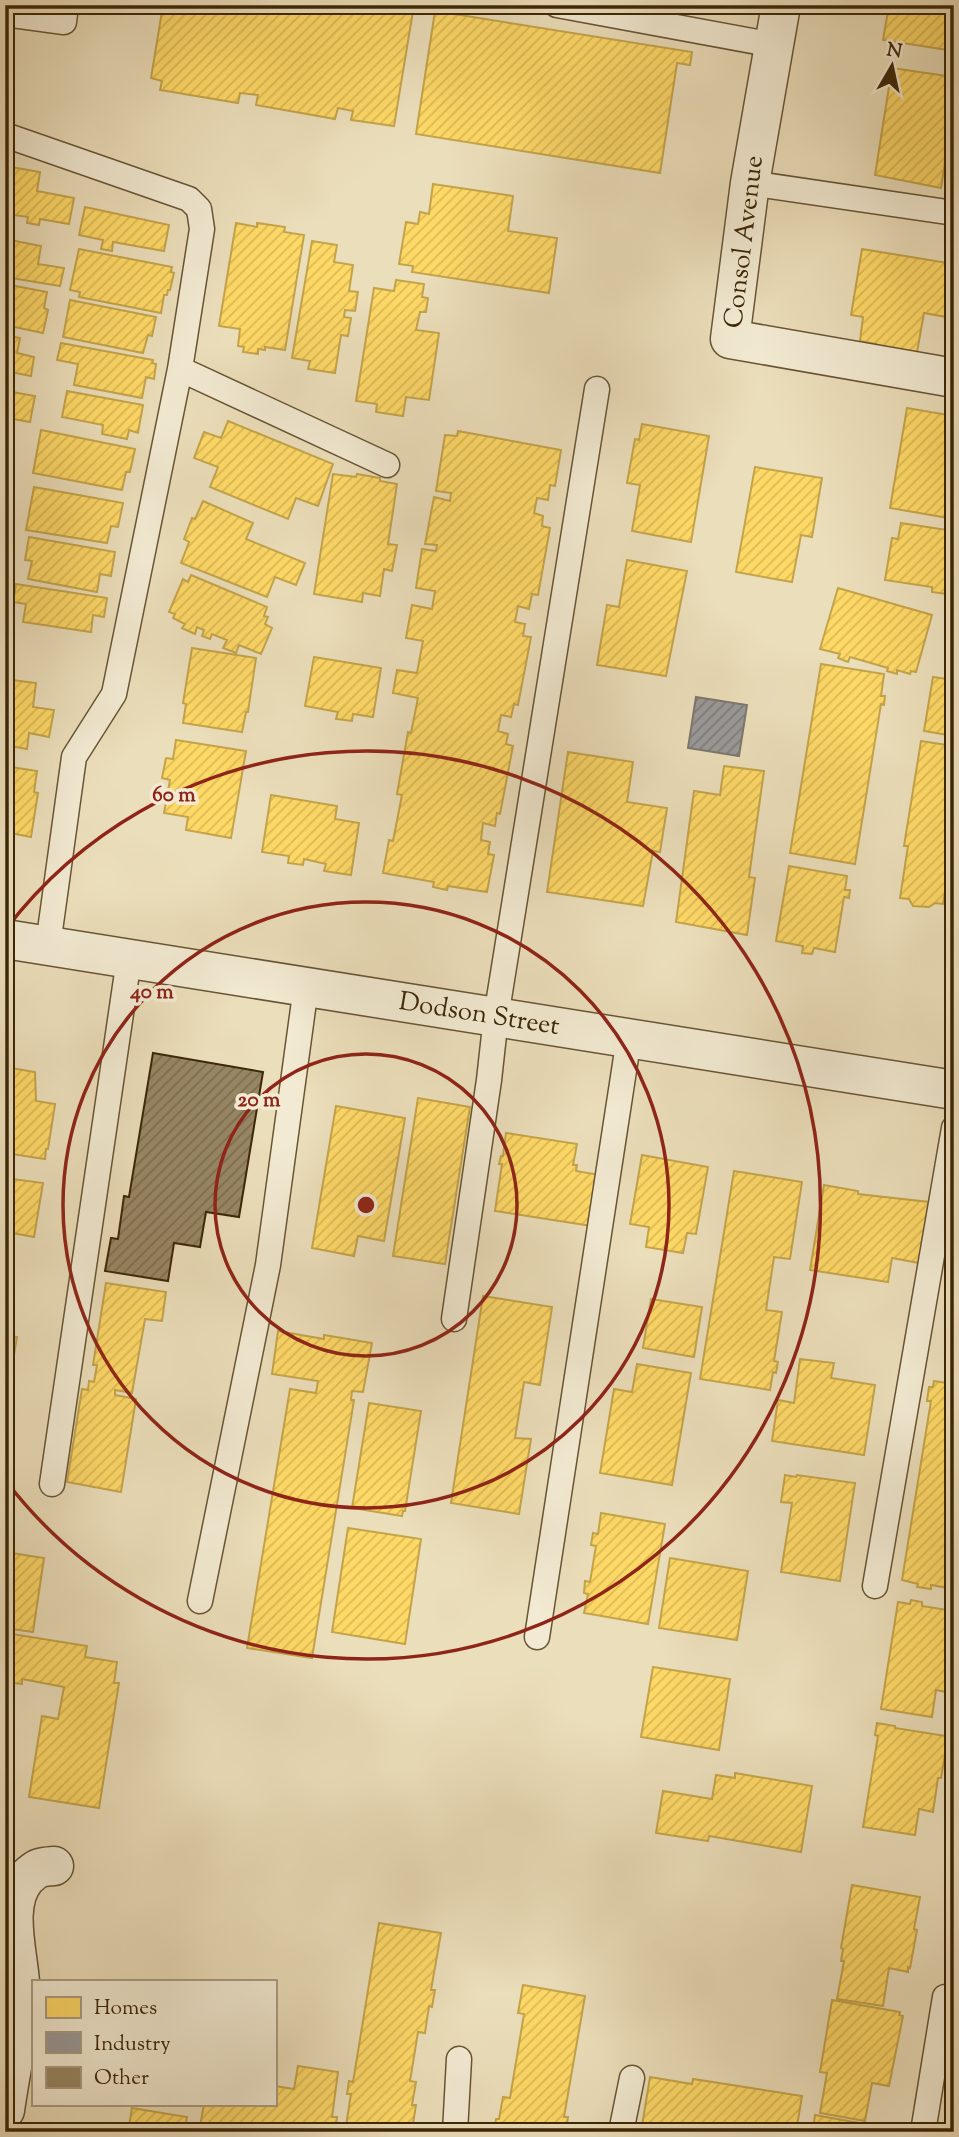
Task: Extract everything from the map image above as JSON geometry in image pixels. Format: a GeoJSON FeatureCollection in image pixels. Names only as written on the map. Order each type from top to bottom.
{"type":"FeatureCollection","features":[{"type":"Feature","properties":{"kind":"street","name":"Consol Avenue"},"geometry":{"type":"LineString","coordinates":[[781,5],[750,183],[730,339],[954,378]]}},
{"type":"Feature","properties":{"kind":"street","name":"Dodson Street"},"geometry":{"type":"LineString","coordinates":[[5,939],[954,1090]]}},
{"type":"Feature","properties":{"kind":"street"},"geometry":{"type":"LineString","coordinates":[[5,2110],[21,2002],[19,1971],[11,1930],[10,1914],[14,1893],[38,1867],[54,1866]]}},
{"type":"Feature","properties":{"kind":"lane"},"geometry":{"type":"LineString","coordinates":[[5,14],[64,22],[66,5]]}},
{"type":"Feature","properties":{"kind":"lane"},"geometry":{"type":"LineString","coordinates":[[557,5],[774,45]]}},
{"type":"Feature","properties":{"kind":"lane"},"geometry":{"type":"LineString","coordinates":[[5,135],[189,199],[198,209],[202,229],[180,369],[114,694],[74,757],[48,945]]}},
{"type":"Feature","properties":{"kind":"lane"},"geometry":{"type":"LineString","coordinates":[[750,183],[954,213]]}},
{"type":"Feature","properties":{"kind":"lane"},"geometry":{"type":"LineString","coordinates":[[180,369],[387,465]]}},
{"type":"Feature","properties":{"kind":"lane"},"geometry":{"type":"LineString","coordinates":[[454,1319],[496,1017],[597,389]]}},
{"type":"Feature","properties":{"kind":"lane"},"geometry":{"type":"LineString","coordinates":[[52,1484],[129,959]]}},
{"type":"Feature","properties":{"kind":"lane"},"geometry":{"type":"LineString","coordinates":[[200,1601],[268,1265],[306,987]]}},
{"type":"Feature","properties":{"kind":"lane"},"geometry":{"type":"LineString","coordinates":[[537,1637],[629,1038]]}},
{"type":"Feature","properties":{"kind":"lane"},"geometry":{"type":"LineString","coordinates":[[875,1586],[954,1128]]}},
{"type":"Feature","properties":{"kind":"lane"},"geometry":{"type":"LineString","coordinates":[[923,2132],[945,1997]]}},
{"type":"Feature","properties":{"kind":"lane"},"geometry":{"type":"LineString","coordinates":[[455,2132],[459,2059]]}},
{"type":"Feature","properties":{"kind":"lane"},"geometry":{"type":"LineString","coordinates":[[621,2132],[632,2078]]}},
{"type":"Feature","properties":{"kind":"building: Homes"},"geometry":{"type":"Polygon","coordinates":[[[163,5],[414,5],[394,126],[351,120],[353,111],[338,108],[335,119],[256,105],[258,95],[240,93],[238,103],[160,90],[162,81],[151,78],[163,5]]]}},
{"type":"Feature","properties":{"kind":"building: Homes"},"geometry":{"type":"Polygon","coordinates":[[[889,5],[954,5],[954,51],[883,40],[889,5]]]}},
{"type":"Feature","properties":{"kind":"building: Homes"},"geometry":{"type":"Polygon","coordinates":[[[435,11],[692,52],[690,65],[677,63],[660,173],[416,134],[435,11]]]}},
{"type":"Feature","properties":{"kind":"building: Homes"},"geometry":{"type":"Polygon","coordinates":[[[892,68],[954,77],[954,144],[952,157],[946,156],[941,188],[875,175],[892,68]]]}},
{"type":"Feature","properties":{"kind":"building: Homes"},"geometry":{"type":"Polygon","coordinates":[[[5,166],[40,172],[37,191],[74,198],[69,224],[40,219],[39,225],[27,223],[28,217],[14,215],[11,230],[5,229],[5,166]]]}},
{"type":"Feature","properties":{"kind":"building: Homes"},"geometry":{"type":"Polygon","coordinates":[[[433,184],[513,196],[508,231],[557,238],[549,293],[412,272],[413,266],[399,264],[406,222],[418,224],[420,212],[429,214],[433,184]]]}},
{"type":"Feature","properties":{"kind":"building: Homes"},"geometry":{"type":"Polygon","coordinates":[[[85,207],[169,225],[164,251],[113,242],[112,251],[101,249],[103,240],[79,235],[85,207]]]}},
{"type":"Feature","properties":{"kind":"building: Homes"},"geometry":{"type":"Polygon","coordinates":[[[236,223],[257,227],[257,223],[285,227],[284,232],[304,235],[285,350],[265,347],[265,350],[258,349],[258,354],[243,352],[244,347],[238,346],[240,329],[219,326],[236,223]]]}},
{"type":"Feature","properties":{"kind":"building: Homes"},"geometry":{"type":"Polygon","coordinates":[[[5,239],[41,246],[38,264],[64,268],[60,286],[5,277],[5,239]]]}},
{"type":"Feature","properties":{"kind":"building: Homes"},"geometry":{"type":"Polygon","coordinates":[[[312,241],[337,245],[334,262],[353,265],[349,291],[358,292],[355,311],[345,310],[344,317],[351,318],[348,336],[341,335],[335,373],[308,369],[310,361],[292,358],[312,241]]]}},
{"type":"Feature","properties":{"kind":"building: Homes"},"geometry":{"type":"Polygon","coordinates":[[[79,249],[172,267],[171,272],[174,273],[170,290],[164,295],[161,313],[79,297],[80,292],[70,290],[79,249]]]}},
{"type":"Feature","properties":{"kind":"building: Homes"},"geometry":{"type":"Polygon","coordinates":[[[862,249],[954,264],[946,317],[924,313],[916,358],[875,351],[876,344],[860,341],[863,317],[851,315],[862,249]]]}},
{"type":"Feature","properties":{"kind":"building: Homes"},"geometry":{"type":"Polygon","coordinates":[[[396,280],[424,284],[422,297],[428,298],[426,312],[420,312],[416,330],[439,333],[429,400],[406,397],[403,416],[376,412],[377,404],[356,401],[374,288],[394,291],[396,280]]]}},
{"type":"Feature","properties":{"kind":"building: Homes"},"geometry":{"type":"Polygon","coordinates":[[[5,284],[47,292],[44,308],[48,310],[43,333],[5,325],[5,284]]]}},
{"type":"Feature","properties":{"kind":"building: Homes"},"geometry":{"type":"Polygon","coordinates":[[[70,300],[156,317],[152,336],[148,335],[143,353],[63,337],[70,300]]]}},
{"type":"Feature","properties":{"kind":"building: Homes"},"geometry":{"type":"Polygon","coordinates":[[[5,335],[20,338],[17,353],[34,357],[31,376],[5,371],[5,335]]]}},
{"type":"Feature","properties":{"kind":"building: Homes"},"geometry":{"type":"Polygon","coordinates":[[[61,343],[153,360],[152,363],[156,364],[154,379],[146,377],[142,398],[74,385],[78,364],[57,360],[61,343]]]}},
{"type":"Feature","properties":{"kind":"building: Homes"},"geometry":{"type":"Polygon","coordinates":[[[5,378],[14,380],[12,392],[35,396],[30,422],[8,418],[5,425],[5,378]]]}},
{"type":"Feature","properties":{"kind":"building: Homes"},"geometry":{"type":"Polygon","coordinates":[[[67,391],[143,405],[138,433],[129,430],[127,439],[102,434],[103,425],[62,417],[67,391]]]}},
{"type":"Feature","properties":{"kind":"building: Homes"},"geometry":{"type":"Polygon","coordinates":[[[907,408],[954,416],[954,519],[890,508],[907,408]]]}},
{"type":"Feature","properties":{"kind":"building: Homes"},"geometry":{"type":"Polygon","coordinates":[[[228,421],[333,464],[318,506],[296,498],[288,519],[210,487],[218,467],[194,458],[204,432],[221,438],[228,421]]]}},
{"type":"Feature","properties":{"kind":"building: Homes"},"geometry":{"type":"Polygon","coordinates":[[[642,424],[709,436],[691,542],[632,531],[640,485],[627,483],[635,439],[639,440],[642,424]]]}},
{"type":"Feature","properties":{"kind":"building: Homes"},"geometry":{"type":"Polygon","coordinates":[[[41,430],[135,449],[130,472],[126,472],[122,490],[33,473],[41,430]]]}},
{"type":"Feature","properties":{"kind":"building: Homes"},"geometry":{"type":"Polygon","coordinates":[[[458,431],[561,450],[555,486],[550,485],[548,500],[537,498],[534,513],[543,516],[542,526],[550,528],[538,595],[532,594],[529,609],[518,606],[515,622],[525,624],[523,636],[531,637],[518,705],[514,704],[511,717],[501,715],[498,731],[508,734],[506,744],[513,746],[500,814],[497,813],[495,826],[483,823],[481,840],[490,842],[488,854],[494,855],[487,892],[448,886],[447,890],[433,887],[434,882],[383,873],[389,840],[393,841],[402,795],[397,794],[408,732],[411,733],[418,698],[393,693],[397,670],[417,673],[423,641],[406,638],[412,605],[432,609],[435,591],[416,588],[422,549],[436,551],[437,545],[425,544],[434,497],[450,501],[451,493],[436,491],[445,435],[457,436],[458,431]]]}},
{"type":"Feature","properties":{"kind":"building: Homes"},"geometry":{"type":"Polygon","coordinates":[[[755,467],[822,478],[812,537],[801,535],[792,582],[736,572],[755,467]]]}},
{"type":"Feature","properties":{"kind":"building: Homes"},"geometry":{"type":"Polygon","coordinates":[[[333,474],[356,477],[357,474],[397,484],[388,544],[397,545],[392,571],[384,569],[380,596],[363,593],[362,602],[314,594],[333,474]]]}},
{"type":"Feature","properties":{"kind":"building: Homes"},"geometry":{"type":"Polygon","coordinates":[[[5,484],[11,485],[7,503],[12,504],[8,522],[5,521],[5,484]]]}},
{"type":"Feature","properties":{"kind":"building: Homes"},"geometry":{"type":"Polygon","coordinates":[[[34,487],[123,503],[118,527],[111,526],[107,543],[26,530],[34,487]]]}},
{"type":"Feature","properties":{"kind":"building: Homes"},"geometry":{"type":"Polygon","coordinates":[[[203,501],[253,523],[246,539],[305,563],[296,585],[275,577],[267,597],[181,563],[189,542],[184,539],[192,518],[195,519],[203,501]]]}},
{"type":"Feature","properties":{"kind":"building: Homes"},"geometry":{"type":"Polygon","coordinates":[[[901,523],[954,531],[954,595],[932,592],[932,587],[885,580],[892,538],[898,539],[901,523]]]}},
{"type":"Feature","properties":{"kind":"building: Homes"},"geometry":{"type":"Polygon","coordinates":[[[29,537],[115,552],[111,576],[100,574],[97,592],[28,579],[32,561],[25,560],[29,537]]]}},
{"type":"Feature","properties":{"kind":"building: Homes"},"geometry":{"type":"Polygon","coordinates":[[[627,560],[687,571],[666,676],[597,665],[607,605],[619,607],[627,560]]]}},
{"type":"Feature","properties":{"kind":"building: Homes"},"geometry":{"type":"Polygon","coordinates":[[[191,575],[267,607],[264,616],[268,617],[265,624],[272,628],[261,654],[239,645],[236,653],[223,648],[227,640],[212,634],[210,639],[202,636],[204,630],[197,627],[195,634],[182,628],[185,624],[173,618],[175,614],[169,612],[183,579],[188,582],[191,575]]]}},
{"type":"Feature","properties":{"kind":"building: Homes"},"geometry":{"type":"Polygon","coordinates":[[[16,584],[107,598],[104,617],[93,615],[91,632],[23,622],[26,604],[13,602],[16,584]]]}},
{"type":"Feature","properties":{"kind":"building: Homes"},"geometry":{"type":"Polygon","coordinates":[[[838,588],[932,615],[916,672],[911,671],[910,674],[897,670],[897,674],[887,671],[888,668],[850,657],[848,662],[838,658],[840,654],[820,649],[838,588]]]}},
{"type":"Feature","properties":{"kind":"building: Homes"},"geometry":{"type":"Polygon","coordinates":[[[192,648],[256,658],[248,712],[242,732],[183,723],[186,704],[183,703],[192,648]]]}},
{"type":"Feature","properties":{"kind":"building: Homes"},"geometry":{"type":"Polygon","coordinates":[[[314,657],[381,668],[373,717],[353,714],[352,721],[336,719],[338,712],[305,706],[314,657]]]}},
{"type":"Feature","properties":{"kind":"building: Homes"},"geometry":{"type":"Polygon","coordinates":[[[821,664],[884,674],[881,696],[885,696],[884,705],[881,704],[855,864],[790,853],[821,664]]]}},
{"type":"Feature","properties":{"kind":"building: Homes"},"geometry":{"type":"Polygon","coordinates":[[[933,677],[954,680],[954,736],[924,731],[933,677]]]}},
{"type":"Feature","properties":{"kind":"building: Homes"},"geometry":{"type":"Polygon","coordinates":[[[5,679],[36,683],[33,707],[54,710],[49,737],[29,733],[27,749],[5,745],[5,679]]]}},
{"type":"Feature","properties":{"kind":"building: Homes"},"geometry":{"type":"Polygon","coordinates":[[[176,740],[246,751],[231,838],[186,830],[188,817],[164,813],[170,780],[162,778],[166,758],[173,759],[176,740]]]}},
{"type":"Feature","properties":{"kind":"building: Homes"},"geometry":{"type":"Polygon","coordinates":[[[921,741],[954,746],[954,886],[946,885],[943,904],[935,903],[929,907],[913,906],[909,899],[900,898],[908,846],[904,846],[921,741]]]}},
{"type":"Feature","properties":{"kind":"building: Homes"},"geometry":{"type":"Polygon","coordinates":[[[568,752],[633,762],[627,802],[667,808],[660,852],[653,851],[643,906],[547,892],[568,752]]]}},
{"type":"Feature","properties":{"kind":"building: Homes"},"geometry":{"type":"Polygon","coordinates":[[[5,766],[37,771],[34,792],[38,793],[31,837],[5,832],[5,766]]]}},
{"type":"Feature","properties":{"kind":"building: Homes"},"geometry":{"type":"Polygon","coordinates":[[[724,766],[764,771],[749,877],[755,878],[747,935],[676,922],[694,791],[720,795],[724,766]]]}},
{"type":"Feature","properties":{"kind":"building: Homes"},"geometry":{"type":"Polygon","coordinates":[[[271,795],[337,806],[335,819],[359,823],[351,875],[324,871],[326,864],[304,859],[303,865],[288,863],[289,856],[262,852],[271,795]]]}},
{"type":"Feature","properties":{"kind":"building: Homes"},"geometry":{"type":"Polygon","coordinates":[[[789,866],[847,876],[845,890],[850,890],[849,898],[844,897],[835,952],[814,948],[812,954],[802,953],[803,946],[776,941],[789,866]]]}},
{"type":"Feature","properties":{"kind":"building: Homes"},"geometry":{"type":"Polygon","coordinates":[[[5,1067],[35,1072],[36,1101],[55,1104],[45,1159],[5,1153],[5,1067]]]}},
{"type":"Feature","properties":{"kind":"building: Homes"},"geometry":{"type":"Polygon","coordinates":[[[418,1098],[470,1107],[445,1264],[393,1256],[418,1098]]]}},
{"type":"Feature","properties":{"kind":"building: Homes"},"geometry":{"type":"Polygon","coordinates":[[[336,1106],[405,1118],[384,1241],[358,1236],[354,1256],[312,1248],[336,1106]]]}},
{"type":"Feature","properties":{"kind":"building: Homes"},"geometry":{"type":"Polygon","coordinates":[[[506,1133],[577,1144],[573,1165],[577,1165],[576,1171],[600,1175],[592,1226],[495,1211],[502,1164],[499,1164],[503,1156],[506,1133]]]}},
{"type":"Feature","properties":{"kind":"building: Homes"},"geometry":{"type":"Polygon","coordinates":[[[642,1155],[708,1167],[696,1234],[687,1233],[683,1253],[646,1247],[649,1227],[630,1224],[642,1155]]]}},
{"type":"Feature","properties":{"kind":"building: Homes"},"geometry":{"type":"Polygon","coordinates":[[[734,1171],[802,1182],[790,1259],[774,1257],[766,1310],[782,1312],[774,1361],[778,1362],[770,1390],[700,1379],[734,1171]]]}},
{"type":"Feature","properties":{"kind":"building: Homes"},"geometry":{"type":"Polygon","coordinates":[[[5,1178],[43,1183],[34,1237],[7,1232],[5,1242],[5,1178]]]}},
{"type":"Feature","properties":{"kind":"building: Homes"},"geometry":{"type":"Polygon","coordinates":[[[824,1185],[858,1191],[858,1194],[929,1202],[919,1263],[892,1258],[888,1282],[810,1270],[824,1185]]]}},
{"type":"Feature","properties":{"kind":"building: Homes"},"geometry":{"type":"Polygon","coordinates":[[[106,1283],[166,1292],[162,1321],[145,1319],[132,1393],[115,1390],[115,1395],[136,1399],[121,1492],[67,1482],[82,1389],[88,1390],[89,1381],[94,1382],[97,1365],[93,1365],[106,1283]]]}},
{"type":"Feature","properties":{"kind":"building: Homes"},"geometry":{"type":"Polygon","coordinates":[[[483,1296],[552,1307],[540,1385],[524,1382],[515,1438],[531,1439],[519,1514],[451,1503],[483,1296]]]}},
{"type":"Feature","properties":{"kind":"building: Homes"},"geometry":{"type":"Polygon","coordinates":[[[651,1299],[702,1307],[694,1357],[643,1348],[651,1299]]]}},
{"type":"Feature","properties":{"kind":"building: Homes"},"geometry":{"type":"Polygon","coordinates":[[[278,1331],[324,1339],[324,1335],[372,1343],[363,1392],[352,1391],[351,1400],[354,1400],[312,1658],[247,1648],[290,1389],[316,1393],[318,1381],[272,1374],[278,1331]]]}},
{"type":"Feature","properties":{"kind":"building: Homes"},"geometry":{"type":"Polygon","coordinates":[[[5,1335],[17,1337],[8,1390],[5,1390],[5,1335]]]}},
{"type":"Feature","properties":{"kind":"building: Homes"},"geometry":{"type":"Polygon","coordinates":[[[800,1359],[834,1363],[831,1378],[875,1385],[864,1455],[772,1441],[778,1400],[794,1403],[800,1359]]]}},
{"type":"Feature","properties":{"kind":"building: Homes"},"geometry":{"type":"Polygon","coordinates":[[[637,1364],[691,1373],[672,1485],[600,1473],[614,1389],[632,1392],[637,1364]]]}},
{"type":"Feature","properties":{"kind":"building: Homes"},"geometry":{"type":"Polygon","coordinates":[[[934,1381],[954,1384],[954,1589],[931,1585],[931,1589],[917,1587],[918,1584],[902,1580],[931,1401],[927,1401],[929,1387],[933,1387],[934,1381]]]}},
{"type":"Feature","properties":{"kind":"building: Homes"},"geometry":{"type":"Polygon","coordinates":[[[369,1403],[421,1411],[402,1516],[352,1508],[369,1403]]]}},
{"type":"Feature","properties":{"kind":"building: Homes"},"geometry":{"type":"Polygon","coordinates":[[[785,1475],[855,1483],[840,1581],[781,1572],[792,1503],[781,1502],[785,1475]]]}},
{"type":"Feature","properties":{"kind":"building: Homes"},"geometry":{"type":"Polygon","coordinates":[[[601,1513],[665,1524],[648,1624],[584,1613],[588,1594],[584,1593],[585,1581],[590,1582],[596,1546],[591,1545],[593,1533],[598,1534],[601,1513]]]}},
{"type":"Feature","properties":{"kind":"building: Homes"},"geometry":{"type":"Polygon","coordinates":[[[348,1528],[421,1539],[405,1644],[332,1632],[348,1528]]]}},
{"type":"Feature","properties":{"kind":"building: Homes"},"geometry":{"type":"Polygon","coordinates":[[[5,1552],[44,1558],[33,1632],[5,1628],[5,1552]]]}},
{"type":"Feature","properties":{"kind":"building: Homes"},"geometry":{"type":"Polygon","coordinates":[[[670,1558],[748,1571],[737,1640],[659,1628],[670,1558]]]}},
{"type":"Feature","properties":{"kind":"building: Homes"},"geometry":{"type":"Polygon","coordinates":[[[911,1600],[922,1602],[922,1606],[954,1611],[954,1668],[951,1686],[947,1685],[946,1692],[936,1690],[932,1717],[881,1709],[898,1602],[910,1604],[911,1600]]]}},
{"type":"Feature","properties":{"kind":"building: Homes"},"geometry":{"type":"Polygon","coordinates":[[[12,1634],[87,1646],[85,1657],[117,1662],[114,1683],[119,1683],[99,1808],[29,1797],[42,1716],[58,1719],[64,1687],[22,1679],[22,1684],[5,1682],[5,1637],[10,1645],[12,1634]]]}},
{"type":"Feature","properties":{"kind":"building: Homes"},"geometry":{"type":"Polygon","coordinates":[[[653,1667],[730,1679],[719,1750],[641,1737],[653,1667]]]}},
{"type":"Feature","properties":{"kind":"building: Homes"},"geometry":{"type":"Polygon","coordinates":[[[877,1723],[946,1736],[947,1743],[933,1812],[919,1809],[915,1835],[863,1827],[878,1736],[875,1735],[877,1723]]]}},
{"type":"Feature","properties":{"kind":"building: Homes"},"geometry":{"type":"Polygon","coordinates":[[[735,1773],[812,1786],[801,1852],[709,1836],[708,1841],[656,1833],[663,1791],[712,1799],[716,1775],[735,1778],[735,1773]]]}},
{"type":"Feature","properties":{"kind":"building: Homes"},"geometry":{"type":"Polygon","coordinates":[[[852,1885],[920,1897],[910,1968],[908,1967],[908,1972],[889,1968],[883,2006],[837,1999],[844,1961],[841,1961],[841,1948],[852,1885]]]}},
{"type":"Feature","properties":{"kind":"building: Homes"},"geometry":{"type":"Polygon","coordinates":[[[379,1923],[441,1933],[431,1990],[435,1990],[432,2007],[429,2006],[425,2033],[418,2032],[410,2081],[416,2082],[412,2105],[416,2105],[409,2132],[345,2132],[351,2094],[347,2094],[349,2081],[353,2082],[379,1923]]]}},
{"type":"Feature","properties":{"kind":"building: Homes"},"geometry":{"type":"Polygon","coordinates":[[[523,1985],[585,1996],[564,2117],[568,2117],[566,2131],[494,2132],[503,2097],[510,2098],[524,2014],[518,2013],[523,1985]]]}},
{"type":"Feature","properties":{"kind":"building: Homes"},"geometry":{"type":"Polygon","coordinates":[[[832,2000],[900,2012],[899,2015],[903,2016],[889,2086],[872,2083],[865,2121],[820,2113],[827,2073],[820,2072],[832,2000]]]}},
{"type":"Feature","properties":{"kind":"building: Homes"},"geometry":{"type":"Polygon","coordinates":[[[298,2066],[338,2072],[332,2117],[337,2117],[335,2132],[199,2132],[204,2106],[276,2106],[276,2086],[294,2089],[298,2066]]]}},
{"type":"Feature","properties":{"kind":"building: Homes"},"geometry":{"type":"Polygon","coordinates":[[[650,2077],[692,2084],[693,2079],[802,2096],[796,2132],[641,2132],[650,2077]]]}},
{"type":"Feature","properties":{"kind":"building: Homes"},"geometry":{"type":"Polygon","coordinates":[[[132,2108],[187,2117],[184,2132],[128,2132],[132,2108]]]}},
{"type":"Feature","properties":{"kind":"building: Homes"},"geometry":{"type":"Polygon","coordinates":[[[815,2115],[882,2127],[882,2132],[810,2132],[815,2115]]]}},
{"type":"Feature","properties":{"kind":"building: Industry"},"geometry":{"type":"Polygon","coordinates":[[[696,697],[747,705],[739,756],[688,748],[696,697]]]}},
{"type":"Feature","properties":{"kind":"building: Other"},"geometry":{"type":"Polygon","coordinates":[[[153,1053],[263,1072],[239,1217],[206,1212],[200,1247],[174,1243],[168,1281],[105,1271],[111,1238],[118,1239],[124,1196],[129,1197],[153,1053]]]}}]}
